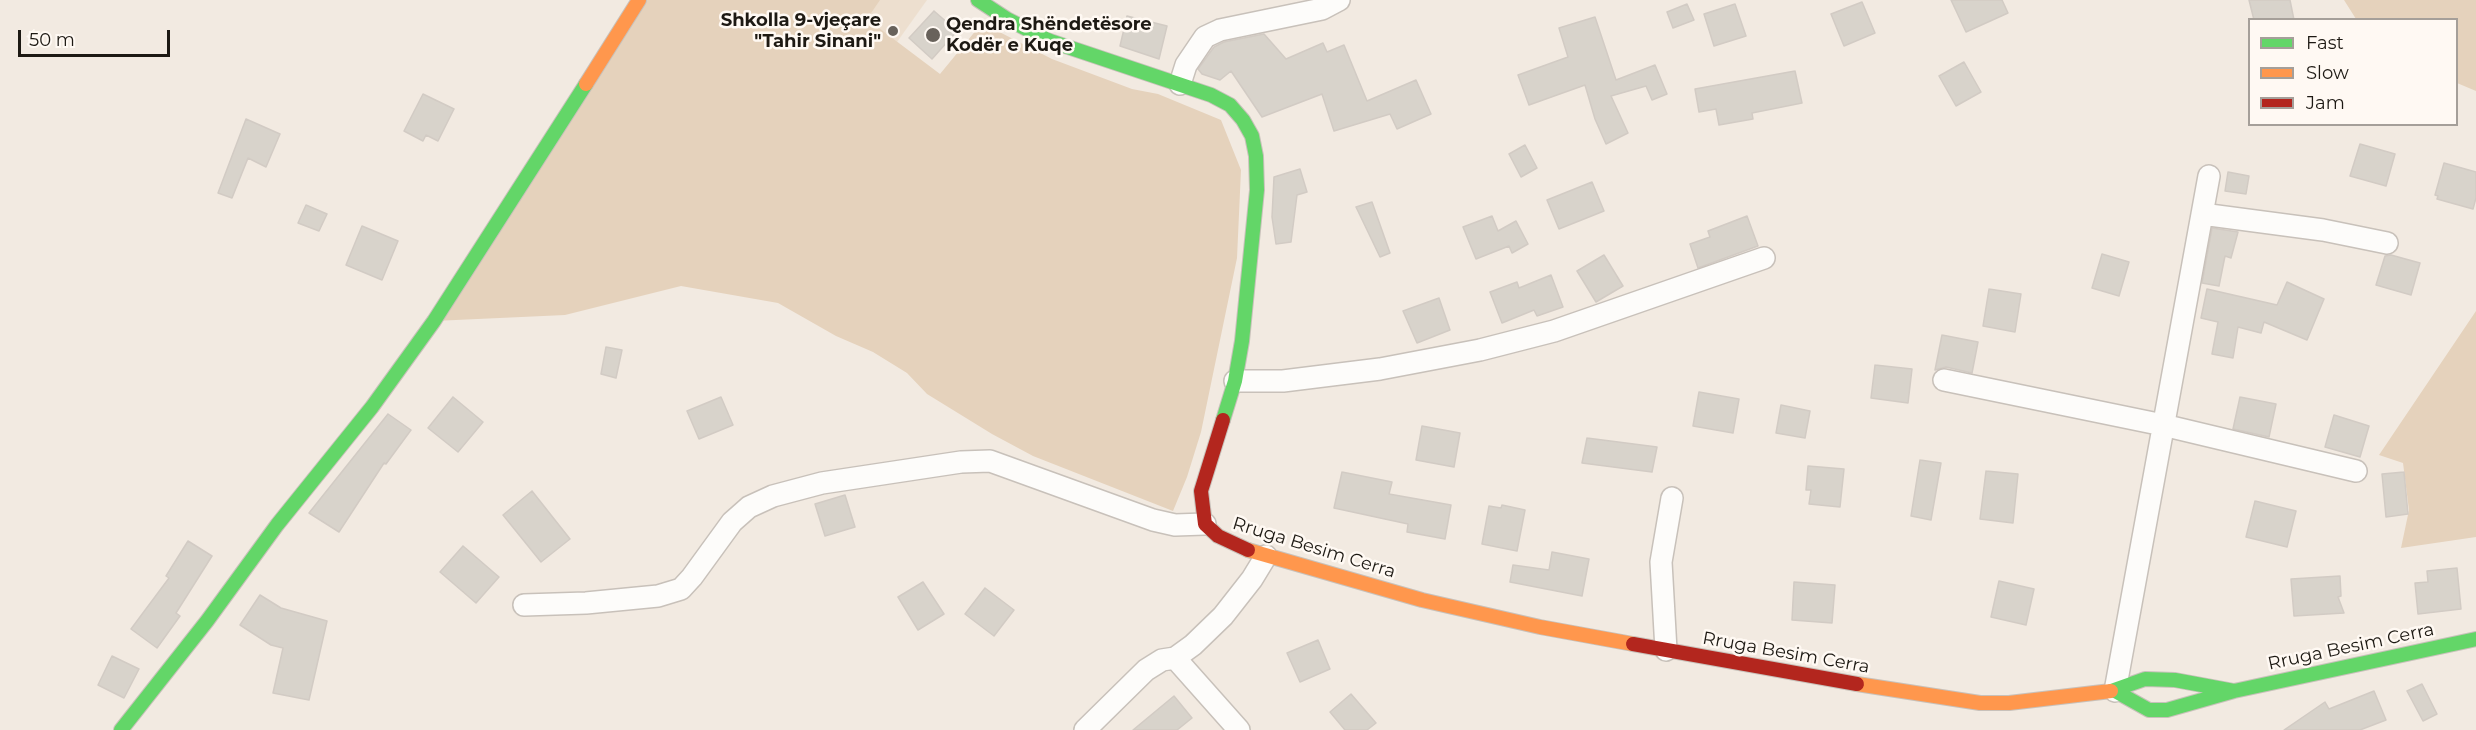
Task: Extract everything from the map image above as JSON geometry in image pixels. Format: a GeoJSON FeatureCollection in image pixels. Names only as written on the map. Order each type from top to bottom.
{"type":"FeatureCollection","features":[{"type":"Feature","properties":{"kind":"street"},"geometry":{"type":"LineString","coordinates":[[121,730],[207,621],[277,525],[372,407],[427,331],[519,192],[639,0]]}},
{"type":"Feature","properties":{"kind":"street","name":"Rruga Besim Cerra"},"geometry":{"type":"LineString","coordinates":[[978,0],[1007,19],[1050,41],[1211,95],[1230,105],[1243,120],[1252,136],[1256,156],[1257,190],[1236,381],[1201,491],[1205,524],[1218,536],[1236,546],[1444,605],[1540,627],[1838,681],[1980,703],[2009,703],[2115,691],[2145,679],[2175,680],[2234,691]]}},
{"type":"Feature","properties":{"kind":"street"},"geometry":{"type":"LineString","coordinates":[[1180,84],[1186,65],[1205,37],[1220,30],[1322,9],[1339,0]]}},
{"type":"Feature","properties":{"kind":"street"},"geometry":{"type":"LineString","coordinates":[[2115,691],[2209,176]]}},
{"type":"Feature","properties":{"kind":"street"},"geometry":{"type":"LineString","coordinates":[[2202,214],[2323,230],[2387,243]]}},
{"type":"Feature","properties":{"kind":"street"},"geometry":{"type":"LineString","coordinates":[[1236,381],[1283,381],[1380,369],[1480,350],[1554,331],[1764,258]]}},
{"type":"Feature","properties":{"kind":"street"},"geometry":{"type":"LineString","coordinates":[[1944,380],[2163,425],[2356,471]]}},
{"type":"Feature","properties":{"kind":"street"},"geometry":{"type":"LineString","coordinates":[[524,605],[586,603],[658,596],[681,589],[732,522],[749,507],[773,496],[822,483],[961,462],[990,461],[1153,520],[1175,525],[1205,524]]}},
{"type":"Feature","properties":{"kind":"street"},"geometry":{"type":"LineString","coordinates":[[1666,650],[1661,562],[1672,498]]}},
{"type":"Feature","properties":{"kind":"street"},"geometry":{"type":"LineString","coordinates":[[1085,730],[1146,670],[1162,660],[1175,658],[1193,645],[1223,616],[1252,579],[1266,556]]}},
{"type":"Feature","properties":{"kind":"street","name":"Rruga Besim Cerra"},"geometry":{"type":"LineString","coordinates":[[2115,691],[2149,710],[2167,710],[2234,691],[2476,639]]}},
{"type":"Feature","properties":{"kind":"street"},"geometry":{"type":"LineString","coordinates":[[1175,658],[1239,730]]}},
{"type":"Feature","properties":{"kind":"shaded area"},"geometry":{"type":"Polygon","coordinates":[[[639,0],[880,0],[867,19],[940,74],[982,23],[1052,59],[1132,89],[1158,94],[1221,120],[1241,170],[1237,258],[1201,432],[1187,477],[1173,511],[1033,456],[927,394],[907,373],[873,352],[836,336],[778,303],[681,286],[565,315],[434,321],[639,0]]]}},
{"type":"Feature","properties":{"kind":"shaded area","name":"Shkolla 9-vjeçare \"Tahir Sinani\""},"geometry":{"type":"Polygon","coordinates":[[[840,0],[927,0],[897,42],[840,0]]]}},
{"type":"Feature","properties":{"kind":"shaded area"},"geometry":{"type":"Polygon","coordinates":[[[2344,0],[2476,0],[2476,91],[2458,83],[2458,18],[2355,18],[2344,0]]]}},
{"type":"Feature","properties":{"kind":"shaded area"},"geometry":{"type":"Polygon","coordinates":[[[2476,311],[2476,537],[2401,548],[2409,510],[2403,463],[2379,455],[2476,311]]]}},
{"type":"Feature","properties":{"kind":"building"},"geometry":{"type":"Polygon","coordinates":[[[1951,0],[2002,0],[2008,13],[1966,32],[1951,0]]]}},
{"type":"Feature","properties":{"kind":"building"},"geometry":{"type":"Polygon","coordinates":[[[2249,0],[2290,0],[2294,18],[2254,18],[2249,0]]]}},
{"type":"Feature","properties":{"kind":"building"},"geometry":{"type":"Polygon","coordinates":[[[1862,2],[1875,33],[1844,46],[1831,14],[1862,2]]]}},
{"type":"Feature","properties":{"kind":"building"},"geometry":{"type":"Polygon","coordinates":[[[1687,4],[1694,20],[1673,28],[1667,12],[1687,4]]]}},
{"type":"Feature","properties":{"kind":"building"},"geometry":{"type":"Polygon","coordinates":[[[1735,4],[1746,36],[1714,46],[1704,14],[1735,4]]]}},
{"type":"Feature","properties":{"kind":"building","name":"Qendra Shëndetësore Kodër e Kuqe"},"geometry":{"type":"Polygon","coordinates":[[[934,11],[957,31],[932,59],[909,38],[934,11]]]}},
{"type":"Feature","properties":{"kind":"building"},"geometry":{"type":"Polygon","coordinates":[[[1127,16],[1167,26],[1159,59],[1120,46],[1127,16]]]}},
{"type":"Feature","properties":{"kind":"building"},"geometry":{"type":"Polygon","coordinates":[[[1595,17],[1616,80],[1655,65],[1667,94],[1652,100],[1646,86],[1611,96],[1628,133],[1606,144],[1595,119],[1585,85],[1529,105],[1518,75],[1568,57],[1559,28],[1595,17]]]}},
{"type":"Feature","properties":{"kind":"building"},"geometry":{"type":"Polygon","coordinates":[[[1264,34],[1286,59],[1323,43],[1327,52],[1344,45],[1367,101],[1416,80],[1431,114],[1397,129],[1390,114],[1334,131],[1322,94],[1262,117],[1231,71],[1220,80],[1202,74],[1198,69],[1214,47],[1224,42],[1264,34]]]}},
{"type":"Feature","properties":{"kind":"building"},"geometry":{"type":"Polygon","coordinates":[[[1964,62],[1981,92],[1956,106],[1939,76],[1964,62]]]}},
{"type":"Feature","properties":{"kind":"building"},"geometry":{"type":"Polygon","coordinates":[[[1795,71],[1802,103],[1752,113],[1753,119],[1719,125],[1716,109],[1699,112],[1695,89],[1795,71]]]}},
{"type":"Feature","properties":{"kind":"building"},"geometry":{"type":"Polygon","coordinates":[[[423,94],[454,109],[438,141],[426,135],[423,141],[404,131],[423,94]]]}},
{"type":"Feature","properties":{"kind":"building"},"geometry":{"type":"Polygon","coordinates":[[[246,119],[280,134],[266,167],[248,158],[232,198],[218,193],[246,119]]]}},
{"type":"Feature","properties":{"kind":"building"},"geometry":{"type":"Polygon","coordinates":[[[2360,144],[2395,154],[2386,186],[2350,176],[2360,144]]]}},
{"type":"Feature","properties":{"kind":"building"},"geometry":{"type":"Polygon","coordinates":[[[1525,145],[1537,168],[1521,177],[1509,154],[1525,145]]]}},
{"type":"Feature","properties":{"kind":"building"},"geometry":{"type":"Polygon","coordinates":[[[2444,163],[2476,172],[2476,198],[2473,209],[2437,199],[2438,196],[2435,195],[2444,163]]]}},
{"type":"Feature","properties":{"kind":"building"},"geometry":{"type":"Polygon","coordinates":[[[1300,169],[1307,192],[1297,195],[1291,242],[1276,244],[1272,217],[1274,177],[1300,169]]]}},
{"type":"Feature","properties":{"kind":"building"},"geometry":{"type":"Polygon","coordinates":[[[2228,172],[2249,176],[2246,194],[2225,191],[2228,172]]]}},
{"type":"Feature","properties":{"kind":"building"},"geometry":{"type":"Polygon","coordinates":[[[1592,182],[1604,211],[1559,229],[1547,200],[1592,182]]]}},
{"type":"Feature","properties":{"kind":"building"},"geometry":{"type":"Polygon","coordinates":[[[1372,202],[1390,253],[1380,257],[1356,207],[1372,202]]]}},
{"type":"Feature","properties":{"kind":"building"},"geometry":{"type":"Polygon","coordinates":[[[306,205],[327,214],[319,231],[298,223],[306,205]]]}},
{"type":"Feature","properties":{"kind":"building"},"geometry":{"type":"Polygon","coordinates":[[[1492,216],[1498,231],[1516,221],[1528,244],[1512,253],[1509,246],[1476,259],[1463,227],[1492,216]]]}},
{"type":"Feature","properties":{"kind":"building"},"geometry":{"type":"Polygon","coordinates":[[[1747,216],[1758,246],[1698,268],[1690,244],[1710,237],[1708,231],[1747,216]]]}},
{"type":"Feature","properties":{"kind":"building"},"geometry":{"type":"Polygon","coordinates":[[[362,226],[398,241],[382,280],[346,265],[362,226]]]}},
{"type":"Feature","properties":{"kind":"building"},"geometry":{"type":"Polygon","coordinates":[[[2212,228],[2238,232],[2231,258],[2225,256],[2219,286],[2202,283],[2212,228]]]}},
{"type":"Feature","properties":{"kind":"building"},"geometry":{"type":"Polygon","coordinates":[[[2102,254],[2129,262],[2119,296],[2092,288],[2102,254]]]}},
{"type":"Feature","properties":{"kind":"building"},"geometry":{"type":"Polygon","coordinates":[[[1604,255],[1623,286],[1596,302],[1577,271],[1604,255]]]}},
{"type":"Feature","properties":{"kind":"building"},"geometry":{"type":"Polygon","coordinates":[[[2391,255],[2420,263],[2411,295],[2376,285],[2385,256],[2391,255]]]}},
{"type":"Feature","properties":{"kind":"building"},"geometry":{"type":"Polygon","coordinates":[[[1551,275],[1563,307],[1537,316],[1534,310],[1502,323],[1490,292],[1517,282],[1519,288],[1551,275]]]}},
{"type":"Feature","properties":{"kind":"building"},"geometry":{"type":"Polygon","coordinates":[[[2287,282],[2324,299],[2307,340],[2264,322],[2261,333],[2238,327],[2233,358],[2212,354],[2218,322],[2201,318],[2207,289],[2277,305],[2287,282]]]}},
{"type":"Feature","properties":{"kind":"building"},"geometry":{"type":"Polygon","coordinates":[[[1989,289],[2021,294],[2015,332],[1983,326],[1989,289]]]}},
{"type":"Feature","properties":{"kind":"building"},"geometry":{"type":"Polygon","coordinates":[[[1439,298],[1450,330],[1417,343],[1403,311],[1439,298]]]}},
{"type":"Feature","properties":{"kind":"building"},"geometry":{"type":"Polygon","coordinates":[[[1942,335],[1978,342],[1972,373],[1946,367],[1935,370],[1942,335]]]}},
{"type":"Feature","properties":{"kind":"building"},"geometry":{"type":"Polygon","coordinates":[[[606,347],[622,350],[616,378],[601,374],[606,347]]]}},
{"type":"Feature","properties":{"kind":"building"},"geometry":{"type":"Polygon","coordinates":[[[1875,365],[1912,369],[1908,403],[1871,398],[1875,365]]]}},
{"type":"Feature","properties":{"kind":"building"},"geometry":{"type":"Polygon","coordinates":[[[1699,392],[1739,399],[1733,433],[1693,426],[1699,392]]]}},
{"type":"Feature","properties":{"kind":"building"},"geometry":{"type":"Polygon","coordinates":[[[453,397],[483,422],[458,452],[428,428],[453,397]]]}},
{"type":"Feature","properties":{"kind":"building"},"geometry":{"type":"Polygon","coordinates":[[[721,397],[733,425],[699,439],[687,411],[721,397]]]}},
{"type":"Feature","properties":{"kind":"building"},"geometry":{"type":"Polygon","coordinates":[[[2240,397],[2276,404],[2269,437],[2233,429],[2240,397]]]}},
{"type":"Feature","properties":{"kind":"building"},"geometry":{"type":"Polygon","coordinates":[[[1781,405],[1810,411],[1805,438],[1776,433],[1781,405]]]}},
{"type":"Feature","properties":{"kind":"building"},"geometry":{"type":"Polygon","coordinates":[[[388,414],[411,430],[386,464],[384,463],[339,532],[309,513],[388,414]]]}},
{"type":"Feature","properties":{"kind":"building"},"geometry":{"type":"Polygon","coordinates":[[[2334,415],[2369,426],[2360,457],[2325,447],[2334,415]]]}},
{"type":"Feature","properties":{"kind":"building"},"geometry":{"type":"Polygon","coordinates":[[[1422,426],[1460,433],[1454,467],[1416,460],[1422,426]]]}},
{"type":"Feature","properties":{"kind":"building"},"geometry":{"type":"Polygon","coordinates":[[[1587,438],[1657,447],[1652,472],[1582,463],[1587,438]]]}},
{"type":"Feature","properties":{"kind":"building"},"geometry":{"type":"Polygon","coordinates":[[[1920,460],[1941,463],[1931,520],[1911,516],[1920,460]]]}},
{"type":"Feature","properties":{"kind":"building"},"geometry":{"type":"Polygon","coordinates":[[[1808,466],[1844,469],[1840,507],[1809,504],[1811,490],[1806,490],[1808,466]]]}},
{"type":"Feature","properties":{"kind":"building"},"geometry":{"type":"Polygon","coordinates":[[[1986,471],[2018,474],[2013,523],[1980,519],[1986,471]]]}},
{"type":"Feature","properties":{"kind":"building"},"geometry":{"type":"Polygon","coordinates":[[[1342,472],[1392,482],[1389,494],[1451,505],[1445,539],[1407,532],[1408,524],[1334,508],[1342,472]]]}},
{"type":"Feature","properties":{"kind":"building"},"geometry":{"type":"Polygon","coordinates":[[[2404,472],[2408,514],[2386,517],[2382,474],[2404,472]]]}},
{"type":"Feature","properties":{"kind":"building"},"geometry":{"type":"Polygon","coordinates":[[[532,491],[570,539],[541,562],[503,515],[532,491]]]}},
{"type":"Feature","properties":{"kind":"building"},"geometry":{"type":"Polygon","coordinates":[[[845,495],[855,527],[825,536],[815,504],[845,495]]]}},
{"type":"Feature","properties":{"kind":"building"},"geometry":{"type":"Polygon","coordinates":[[[2255,501],[2296,511],[2287,547],[2246,537],[2255,501]]]}},
{"type":"Feature","properties":{"kind":"building"},"geometry":{"type":"Polygon","coordinates":[[[1502,505],[1525,510],[1517,551],[1482,544],[1489,506],[1501,508],[1502,505]]]}},
{"type":"Feature","properties":{"kind":"building"},"geometry":{"type":"Polygon","coordinates":[[[188,541],[212,556],[176,613],[180,616],[157,648],[131,629],[169,578],[166,576],[188,541]]]}},
{"type":"Feature","properties":{"kind":"building"},"geometry":{"type":"Polygon","coordinates":[[[463,546],[499,577],[476,603],[440,572],[463,546]]]}},
{"type":"Feature","properties":{"kind":"building"},"geometry":{"type":"Polygon","coordinates":[[[1552,552],[1589,559],[1582,596],[1510,582],[1513,565],[1549,570],[1552,552]]]}},
{"type":"Feature","properties":{"kind":"building"},"geometry":{"type":"Polygon","coordinates":[[[2457,568],[2461,609],[2418,614],[2415,583],[2428,582],[2427,571],[2457,568]]]}},
{"type":"Feature","properties":{"kind":"building"},"geometry":{"type":"Polygon","coordinates":[[[2340,576],[2341,596],[2338,597],[2344,613],[2294,616],[2291,579],[2340,576]]]}},
{"type":"Feature","properties":{"kind":"building"},"geometry":{"type":"Polygon","coordinates":[[[1999,581],[2034,589],[2026,625],[1991,617],[1999,581]]]}},
{"type":"Feature","properties":{"kind":"building"},"geometry":{"type":"Polygon","coordinates":[[[923,582],[944,614],[918,630],[898,597],[923,582]]]}},
{"type":"Feature","properties":{"kind":"building"},"geometry":{"type":"Polygon","coordinates":[[[1794,582],[1835,585],[1832,623],[1792,620],[1794,582]]]}},
{"type":"Feature","properties":{"kind":"building"},"geometry":{"type":"Polygon","coordinates":[[[985,588],[1014,610],[994,636],[965,614],[985,588]]]}},
{"type":"Feature","properties":{"kind":"building"},"geometry":{"type":"Polygon","coordinates":[[[260,595],[281,608],[327,621],[309,700],[273,693],[283,648],[271,645],[240,625],[260,595]]]}},
{"type":"Feature","properties":{"kind":"building"},"geometry":{"type":"Polygon","coordinates":[[[1318,640],[1330,669],[1300,682],[1287,653],[1318,640]]]}},
{"type":"Feature","properties":{"kind":"building"},"geometry":{"type":"Polygon","coordinates":[[[112,656],[139,669],[124,698],[98,685],[112,656]]]}},
{"type":"Feature","properties":{"kind":"building"},"geometry":{"type":"Polygon","coordinates":[[[2422,684],[2437,714],[2423,721],[2407,691],[2422,684]]]}},
{"type":"Feature","properties":{"kind":"building"},"geometry":{"type":"Polygon","coordinates":[[[2374,691],[2386,720],[2360,730],[2284,730],[2325,702],[2329,709],[2374,691]]]}},
{"type":"Feature","properties":{"kind":"building"},"geometry":{"type":"Polygon","coordinates":[[[1351,694],[1376,723],[1367,730],[1345,730],[1330,712],[1351,694]]]}},
{"type":"Feature","properties":{"kind":"building"},"geometry":{"type":"Polygon","coordinates":[[[1174,696],[1192,718],[1177,730],[1133,730],[1174,696]]]}},
{"type":"Feature","properties":{"kind":"traffic: fast"},"geometry":{"type":"LineString","coordinates":[[978,0],[1007,19],[1050,41],[1211,95],[1230,105],[1243,120],[1252,136],[1256,156],[1257,190],[1242,341],[1235,381],[1223,420]]}},
{"type":"Feature","properties":{"kind":"traffic: fast"},"geometry":{"type":"LineString","coordinates":[[121,730],[207,621],[277,525],[372,407],[434,321],[586,84]]}},
{"type":"Feature","properties":{"kind":"traffic: fast"},"geometry":{"type":"LineString","coordinates":[[2115,691],[2149,710],[2167,710],[2234,691],[2476,639]]}},
{"type":"Feature","properties":{"kind":"traffic: fast"},"geometry":{"type":"LineString","coordinates":[[2111,691],[2145,679],[2175,680],[2234,691]]}},
{"type":"Feature","properties":{"kind":"traffic: slow"},"geometry":{"type":"LineString","coordinates":[[586,84],[639,0]]}},
{"type":"Feature","properties":{"kind":"traffic: slow"},"geometry":{"type":"LineString","coordinates":[[1248,550],[1422,600],[1540,627],[1633,644]]}},
{"type":"Feature","properties":{"kind":"traffic: slow"},"geometry":{"type":"LineString","coordinates":[[1857,684],[1980,703],[2009,703],[2111,691]]}},
{"type":"Feature","properties":{"kind":"traffic: jam"},"geometry":{"type":"LineString","coordinates":[[1223,420],[1201,491],[1205,524],[1218,536],[1248,550]]}},
{"type":"Feature","properties":{"kind":"traffic: jam"},"geometry":{"type":"LineString","coordinates":[[1633,644],[1857,684]]}},
{"type":"Feature","properties":{"kind":"place","name":"Shkolla 9-vjeçare \"Tahir Sinani\""},"geometry":{"type":"Point","coordinates":[893,31]}},
{"type":"Feature","properties":{"kind":"place","name":"Qendra Shëndetësore Kodër e Kuqe"},"geometry":{"type":"Point","coordinates":[933,35]}}]}
